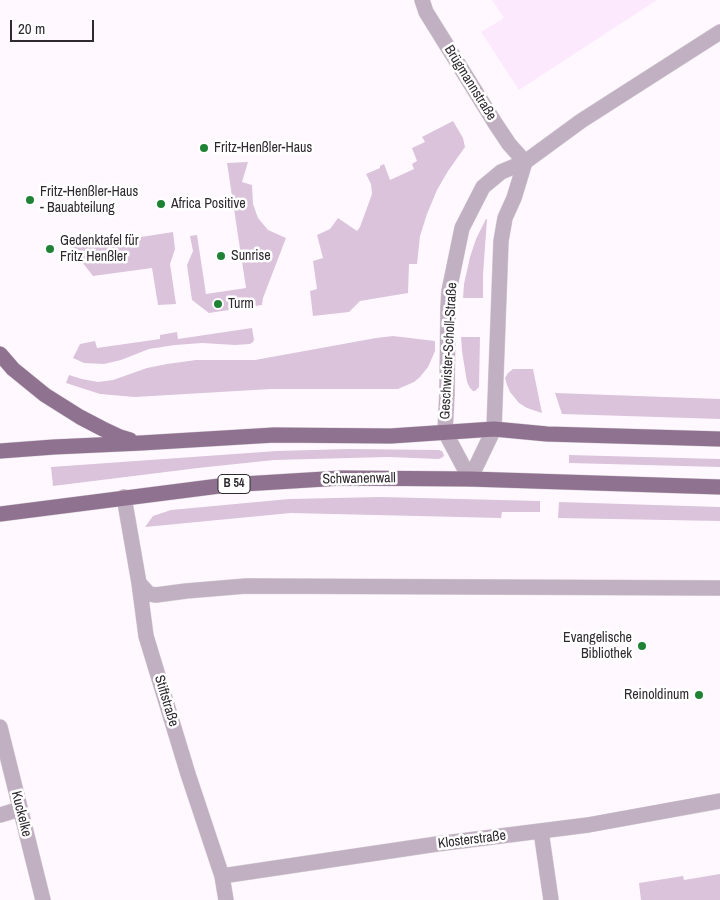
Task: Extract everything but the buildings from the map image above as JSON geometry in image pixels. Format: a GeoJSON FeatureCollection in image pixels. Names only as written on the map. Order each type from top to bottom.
{"type":"FeatureCollection","features":[{"type":"Feature","properties":{"kind":"main road"},"geometry":{"type":"LineString","coordinates":[[0,354],[13,369],[65,408],[120,437],[141,443]]}},
{"type":"Feature","properties":{"kind":"main road"},"geometry":{"type":"LineString","coordinates":[[0,451],[54,446],[141,443],[274,434],[391,436],[494,429],[547,434],[720,439]]}},
{"type":"Feature","properties":{"kind":"main road","name":"Schwanenwall"},"geometry":{"type":"LineString","coordinates":[[0,514],[227,485],[331,478],[470,479],[720,487]]}},
{"type":"Feature","properties":{"kind":"street","name":"Brügmannstraße"},"geometry":{"type":"LineString","coordinates":[[422,0],[426,12],[500,130],[509,144],[525,162]]}},
{"type":"Feature","properties":{"kind":"street","name":"Geschwister-Scholl-Straße"},"geometry":{"type":"LineString","coordinates":[[470,479],[445,432],[449,291],[462,228],[483,187],[501,172],[525,162],[581,121],[720,32]]}},
{"type":"Feature","properties":{"kind":"street"},"geometry":{"type":"LineString","coordinates":[[470,479],[494,429],[501,241],[505,218],[514,198],[525,162]]}},
{"type":"Feature","properties":{"kind":"street","name":"Stiftstraße"},"geometry":{"type":"LineString","coordinates":[[124,497],[146,636],[188,774],[222,876],[226,900]]}},
{"type":"Feature","properties":{"kind":"street"},"geometry":{"type":"LineString","coordinates":[[139,583],[149,594],[156,595],[246,586],[720,588]]}},
{"type":"Feature","properties":{"kind":"street","name":"Kuckelke"},"geometry":{"type":"LineString","coordinates":[[0,727],[43,900]]}},
{"type":"Feature","properties":{"kind":"street","name":"Klosterstraße"},"geometry":{"type":"LineString","coordinates":[[222,876],[588,825],[720,801]]}},
{"type":"Feature","properties":{"kind":"street"},"geometry":{"type":"LineString","coordinates":[[0,815],[20,809]]}},
{"type":"Feature","properties":{"kind":"street"},"geometry":{"type":"LineString","coordinates":[[541,831],[551,900]]}},
{"type":"Feature","properties":{"kind":"shaded area"},"geometry":{"type":"Polygon","coordinates":[[[492,0],[657,0],[519,90],[481,32],[504,18],[492,0]]]}},
{"type":"Feature","properties":{"kind":"shaded area"},"geometry":{"type":"Polygon","coordinates":[[[453,121],[463,138],[465,147],[437,190],[427,214],[420,236],[417,264],[409,264],[408,293],[360,301],[349,312],[313,316],[310,291],[317,289],[313,261],[323,258],[317,235],[330,229],[338,218],[357,231],[372,194],[371,184],[366,174],[380,168],[384,164],[390,180],[414,169],[412,164],[417,161],[412,148],[425,142],[422,137],[453,121]]]}},
{"type":"Feature","properties":{"kind":"shaded area"},"geometry":{"type":"Polygon","coordinates":[[[248,162],[242,182],[252,185],[253,204],[258,218],[268,230],[286,238],[262,305],[209,313],[192,300],[187,265],[193,251],[190,236],[197,235],[206,294],[246,288],[227,163],[248,162]]]}},
{"type":"Feature","properties":{"kind":"shaded area"},"geometry":{"type":"Polygon","coordinates":[[[486,219],[483,298],[463,298],[470,257],[486,219]]]}},
{"type":"Feature","properties":{"kind":"shaded area"},"geometry":{"type":"Polygon","coordinates":[[[173,232],[175,249],[170,264],[176,304],[158,305],[152,268],[93,276],[82,262],[73,263],[70,241],[121,234],[122,240],[173,232]]]}},
{"type":"Feature","properties":{"kind":"shaded area"},"geometry":{"type":"Polygon","coordinates":[[[252,328],[254,340],[250,344],[202,343],[175,345],[149,349],[121,360],[104,364],[84,363],[73,358],[80,344],[95,341],[97,348],[160,339],[160,335],[177,332],[178,339],[252,328]]]}},
{"type":"Feature","properties":{"kind":"shaded area"},"geometry":{"type":"Polygon","coordinates":[[[393,336],[435,341],[435,351],[428,367],[414,382],[398,389],[271,389],[135,397],[100,394],[66,383],[69,375],[98,382],[113,380],[147,368],[167,364],[196,360],[255,360],[393,336]]]}},
{"type":"Feature","properties":{"kind":"shaded area"},"geometry":{"type":"Polygon","coordinates":[[[461,337],[480,337],[479,387],[475,391],[470,388],[467,382],[461,337]]]}},
{"type":"Feature","properties":{"kind":"shaded area"},"geometry":{"type":"Polygon","coordinates":[[[513,369],[533,369],[542,413],[519,403],[510,392],[505,378],[513,369]]]}},
{"type":"Feature","properties":{"kind":"shaded area"},"geometry":{"type":"Polygon","coordinates":[[[555,393],[720,399],[720,419],[562,414],[555,393]]]}},
{"type":"Feature","properties":{"kind":"shaded area"},"geometry":{"type":"Polygon","coordinates":[[[349,449],[439,450],[444,455],[439,459],[388,457],[274,460],[53,486],[51,467],[277,451],[349,449]]]}},
{"type":"Feature","properties":{"kind":"shaded area"},"geometry":{"type":"Polygon","coordinates":[[[569,455],[720,459],[720,467],[569,463],[569,455]]]}},
{"type":"Feature","properties":{"kind":"shaded area"},"geometry":{"type":"Polygon","coordinates":[[[381,497],[540,501],[540,512],[502,512],[501,518],[291,513],[145,527],[153,516],[171,510],[289,499],[381,497]]]}},
{"type":"Feature","properties":{"kind":"shaded area"},"geometry":{"type":"Polygon","coordinates":[[[559,502],[720,507],[720,521],[558,518],[559,502]]]}},
{"type":"Feature","properties":{"kind":"shaded area"},"geometry":{"type":"Polygon","coordinates":[[[720,874],[720,900],[641,900],[639,883],[683,876],[684,880],[720,874]]]}},
{"type":"Feature","properties":{"kind":"place","name":"Fritz-Henßler-Haus"},"geometry":{"type":"Point","coordinates":[204,148]}},
{"type":"Feature","properties":{"kind":"place","name":"Fritz-Henßler-Haus - Bauabteilung"},"geometry":{"type":"Point","coordinates":[30,200]}},
{"type":"Feature","properties":{"kind":"place","name":"Africa Positive"},"geometry":{"type":"Point","coordinates":[161,204]}},
{"type":"Feature","properties":{"kind":"place","name":"Gedenktafel für Fritz Henßler"},"geometry":{"type":"Point","coordinates":[50,249]}},
{"type":"Feature","properties":{"kind":"place","name":"Sunrise"},"geometry":{"type":"Point","coordinates":[221,256]}},
{"type":"Feature","properties":{"kind":"place","name":"Turm"},"geometry":{"type":"Point","coordinates":[218,304]}},
{"type":"Feature","properties":{"kind":"place","name":"Evangelische Bibliothek"},"geometry":{"type":"Point","coordinates":[642,646]}},
{"type":"Feature","properties":{"kind":"place","name":"Reinoldinum"},"geometry":{"type":"Point","coordinates":[699,695]}}]}
